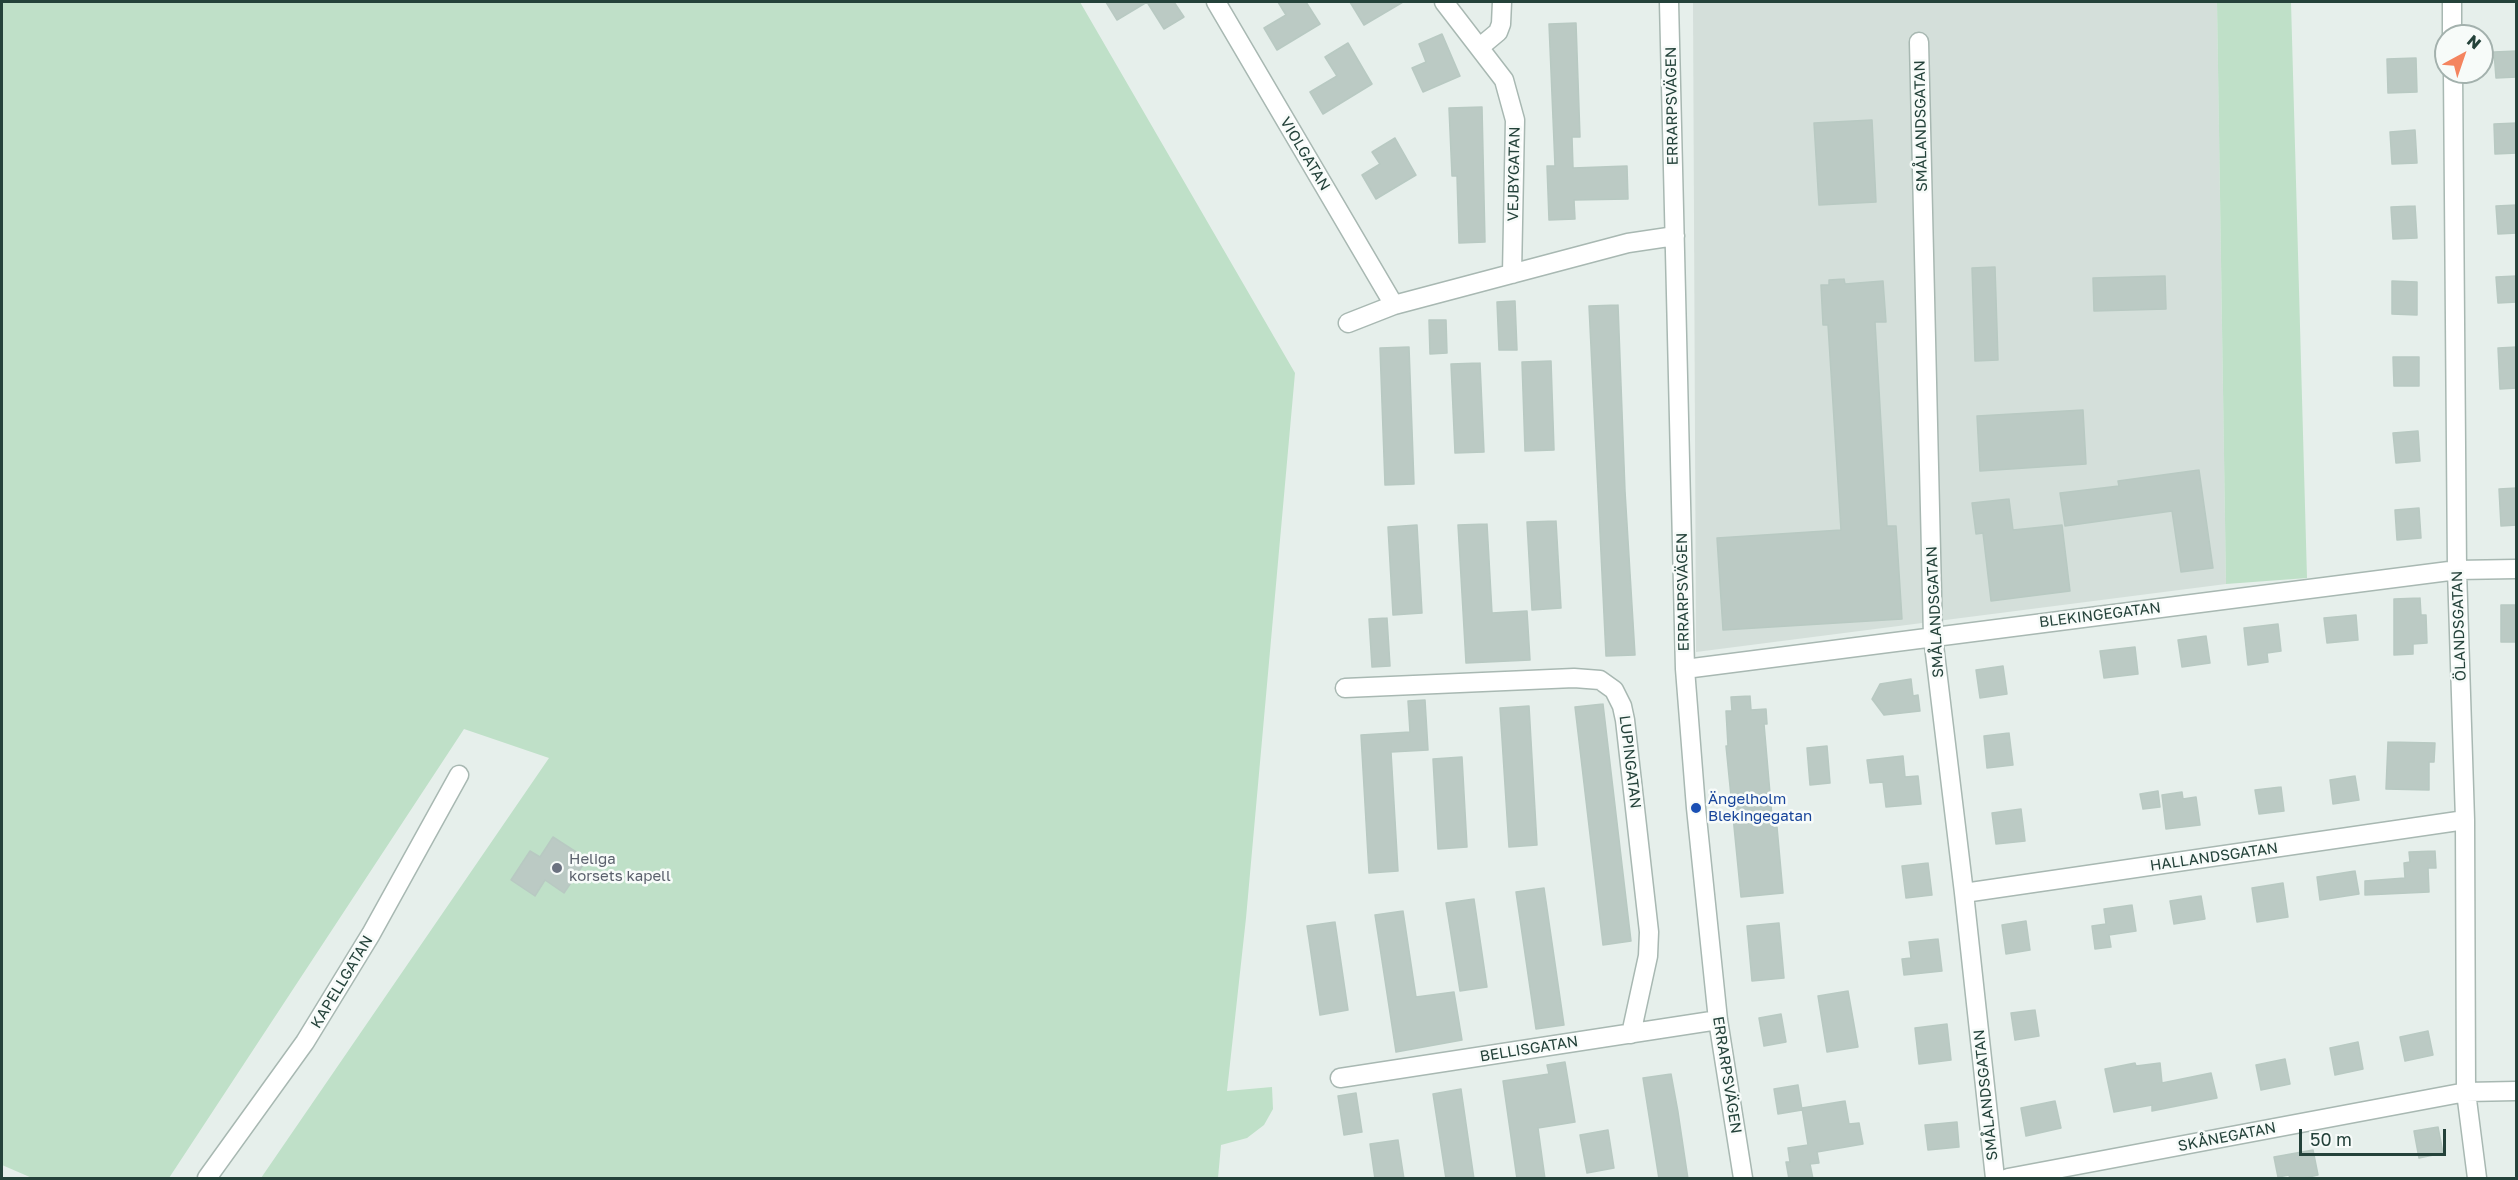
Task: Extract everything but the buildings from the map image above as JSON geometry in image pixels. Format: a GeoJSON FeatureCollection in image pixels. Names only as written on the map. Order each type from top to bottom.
{"type":"FeatureCollection","features":[{"type":"Feature","properties":{"kind":"street","name":"VIOLGATAN"},"geometry":{"type":"LineString","coordinates":[[1216,2],[1394,305]]}},
{"type":"Feature","properties":{"kind":"street","name":"VEJBYGATAN"},"geometry":{"type":"LineString","coordinates":[[1444,2],[1504,80],[1515,120],[1512,274]]}},
{"type":"Feature","properties":{"kind":"street"},"geometry":{"type":"LineString","coordinates":[[1480,47],[1498,32],[1502,24],[1502,2]]}},
{"type":"Feature","properties":{"kind":"street","name":"ERRARPSVÄGEN"},"geometry":{"type":"LineString","coordinates":[[1669,2],[1685,669],[1696,808],[1718,1020],[1743,1179]]}},
{"type":"Feature","properties":{"kind":"street"},"geometry":{"type":"LineString","coordinates":[[2452,2],[2452,24]]}},
{"type":"Feature","properties":{"kind":"street","name":"SMÅLANDSGATAN"},"geometry":{"type":"LineString","coordinates":[[1919,42],[1933,637],[1995,1179]]}},
{"type":"Feature","properties":{"kind":"street","name":"ÖLANDSGATAN"},"geometry":{"type":"LineString","coordinates":[[2452,84],[2457,570],[2465,820],[2466,1092],[2477,1179]]}},
{"type":"Feature","properties":{"kind":"street"},"geometry":{"type":"LineString","coordinates":[[1348,323],[1394,305],[1628,243],[1675,236]]}},
{"type":"Feature","properties":{"kind":"street","name":"BLEKINGEGATAN"},"geometry":{"type":"LineString","coordinates":[[1685,669],[2457,570],[2517,569]]}},
{"type":"Feature","properties":{"kind":"street","name":"LUPINGATAN"},"geometry":{"type":"LineString","coordinates":[[1345,688],[1574,678],[1600,680],[1614,690],[1622,706],[1625,720],[1649,932],[1648,956],[1631,1034]]}},
{"type":"Feature","properties":{"kind":"street","name":"KAPELLGATAN"},"geometry":{"type":"LineString","coordinates":[[207,1179],[305,1042],[371,934],[459,775]]}},
{"type":"Feature","properties":{"kind":"street","name":"HALLANDSGATAN"},"geometry":{"type":"LineString","coordinates":[[1964,893],[2465,820]]}},
{"type":"Feature","properties":{"kind":"street","name":"BELLISGATAN"},"geometry":{"type":"LineString","coordinates":[[1340,1078],[1718,1020]]}},
{"type":"Feature","properties":{"kind":"street","name":"SKÅNEGATAN"},"geometry":{"type":"LineString","coordinates":[[2008,1179],[2466,1092],[2517,1091]]}},
{"type":"Feature","properties":{"kind":"shaded area"},"geometry":{"type":"Polygon","coordinates":[[[1693,2],[2217,2],[2226,584],[1696,652],[1693,2]]]}},
{"type":"Feature","properties":{"kind":"green space"},"geometry":{"type":"Polygon","coordinates":[[[2,2],[1080,2],[1295,373],[1246,918],[1227,1091],[1272,1087],[1273,1109],[1264,1125],[1247,1138],[1221,1145],[1218,1178],[261,1178],[549,758],[464,729],[169,1178],[32,1178],[2,1165],[2,2]]]}},
{"type":"Feature","properties":{"kind":"green space"},"geometry":{"type":"Polygon","coordinates":[[[2217,2],[2291,2],[2307,578],[2226,584],[2217,2]]]}},
{"type":"Feature","properties":{"kind":"place","name":"Ängelholm Blekingegatan"},"geometry":{"type":"Point","coordinates":[1696,808]}},
{"type":"Feature","properties":{"kind":"place","name":"Heliga korsets kapell"},"geometry":{"type":"Point","coordinates":[557,868]}}]}
